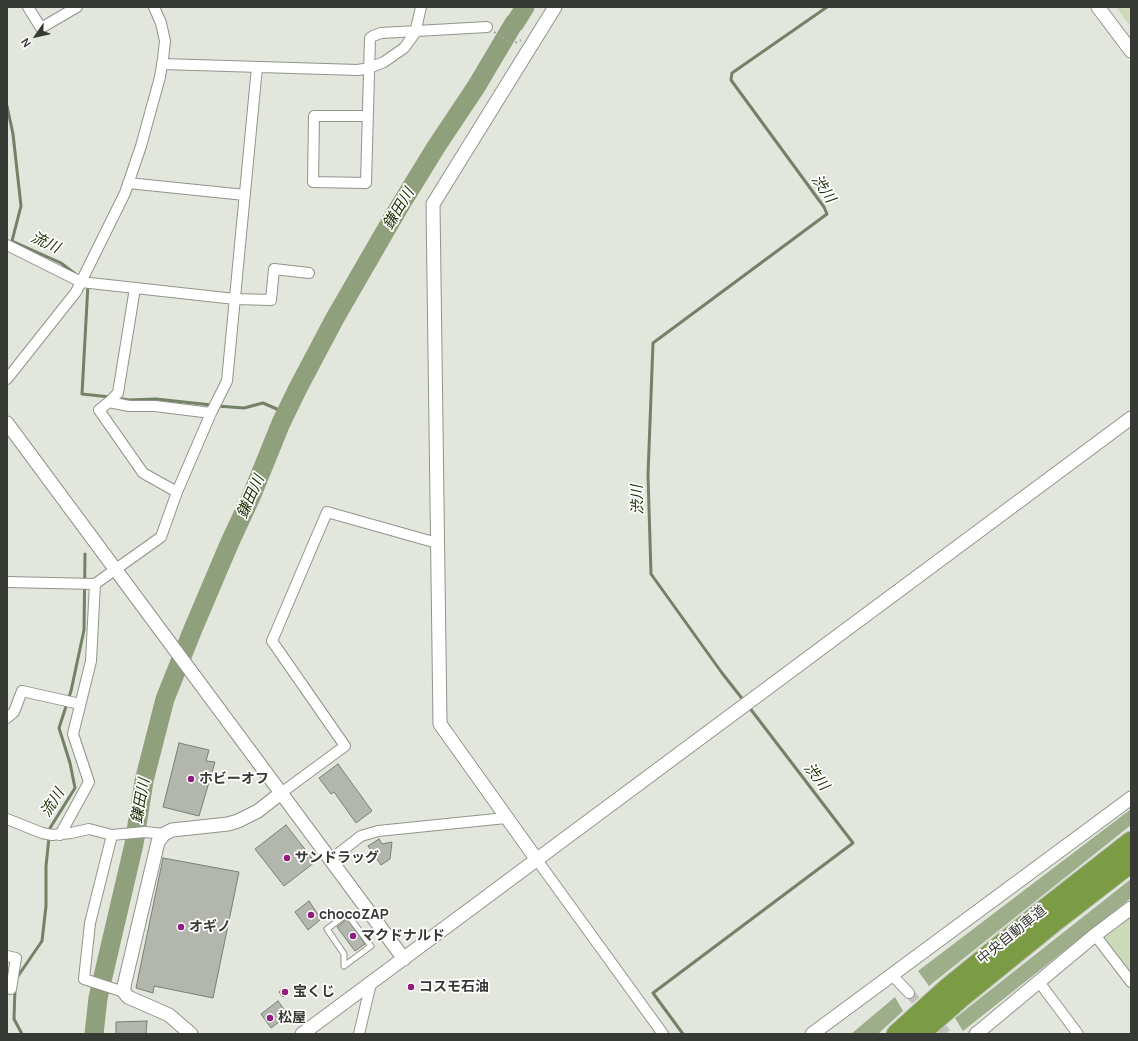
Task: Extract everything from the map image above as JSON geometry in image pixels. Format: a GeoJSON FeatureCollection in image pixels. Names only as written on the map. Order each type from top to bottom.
{"type":"FeatureCollection","features":[{"type":"Feature","properties":{"kind":"highway","name":"中央自動車道"},"geometry":{"type":"LineString","coordinates":[[896,1034],[948,987],[1131,841]]}},
{"type":"Feature","properties":{"kind":"highway","name":"中央自動車道"},"geometry":{"type":"LineString","coordinates":[[920,1034],[960,999],[1056,921],[1131,863]]}},
{"type":"Feature","properties":{"kind":"street"},"geometry":{"type":"LineString","coordinates":[[28,7],[41,28],[78,7]]}},
{"type":"Feature","properties":{"kind":"street"},"geometry":{"type":"LineString","coordinates":[[7,379],[76,292],[125,193],[143,138],[160,77],[164,41],[161,23],[154,7]]}},
{"type":"Feature","properties":{"kind":"street"},"geometry":{"type":"LineString","coordinates":[[162,64],[358,70],[369,68],[384,62],[404,48],[415,30],[421,7]]}},
{"type":"Feature","properties":{"kind":"street"},"geometry":{"type":"LineString","coordinates":[[555,7],[433,204],[440,724],[506,818],[663,1034]]}},
{"type":"Feature","properties":{"kind":"street"},"geometry":{"type":"LineString","coordinates":[[1098,7],[1131,51]]}},
{"type":"Feature","properties":{"kind":"street"},"geometry":{"type":"LineString","coordinates":[[368,116],[314,116],[313,182],[366,183],[368,116],[369,68],[370,38],[380,33],[487,27]]}},
{"type":"Feature","properties":{"kind":"street"},"geometry":{"type":"LineString","coordinates":[[7,582],[95,584],[161,537],[177,492],[211,413],[227,381],[257,67]]}},
{"type":"Feature","properties":{"kind":"street"},"geometry":{"type":"LineString","coordinates":[[128,183],[245,195]]}},
{"type":"Feature","properties":{"kind":"street"},"geometry":{"type":"LineString","coordinates":[[7,245],[81,282],[235,299],[271,300],[274,269],[310,273]]}},
{"type":"Feature","properties":{"kind":"street"},"geometry":{"type":"LineString","coordinates":[[135,288],[118,393],[99,410],[143,473],[177,492]]}},
{"type":"Feature","properties":{"kind":"street"},"geometry":{"type":"LineString","coordinates":[[109,402],[129,406],[155,406],[211,413]]}},
{"type":"Feature","properties":{"kind":"street"},"geometry":{"type":"LineString","coordinates":[[302,1034],[1131,418]]}},
{"type":"Feature","properties":{"kind":"street"},"geometry":{"type":"LineString","coordinates":[[7,423],[404,959]]}},
{"type":"Feature","properties":{"kind":"street"},"geometry":{"type":"LineString","coordinates":[[119,991],[124,986],[158,842],[164,834],[172,830],[228,824],[238,821],[258,811],[345,746],[272,641],[327,512],[438,543]]}},
{"type":"Feature","properties":{"kind":"street"},"geometry":{"type":"LineString","coordinates":[[60,834],[89,782],[72,734],[91,660],[95,584]]}},
{"type":"Feature","properties":{"kind":"street"},"geometry":{"type":"LineString","coordinates":[[7,718],[14,712],[22,691],[80,704]]}},
{"type":"Feature","properties":{"kind":"street"},"geometry":{"type":"LineString","coordinates":[[812,1034],[1131,798]]}},
{"type":"Feature","properties":{"kind":"street"},"geometry":{"type":"LineString","coordinates":[[330,860],[361,836],[378,831],[506,818]]}},
{"type":"Feature","properties":{"kind":"street"},"geometry":{"type":"LineString","coordinates":[[7,819],[42,833],[60,834],[90,829],[115,835],[145,832],[164,834]]}},
{"type":"Feature","properties":{"kind":"street"},"geometry":{"type":"LineString","coordinates":[[115,835],[90,923],[84,979],[119,991],[128,997],[169,1015],[191,1034]]}},
{"type":"Feature","properties":{"kind":"street"},"geometry":{"type":"LineString","coordinates":[[976,1034],[1095,935],[1131,908]]}},
{"type":"Feature","properties":{"kind":"street"},"geometry":{"type":"LineString","coordinates":[[1095,935],[1131,982]]}},
{"type":"Feature","properties":{"kind":"street"},"geometry":{"type":"LineString","coordinates":[[7,956],[16,958],[11,989],[7,988]]}},
{"type":"Feature","properties":{"kind":"street"},"geometry":{"type":"LineString","coordinates":[[892,975],[909,993]]}},
{"type":"Feature","properties":{"kind":"street"},"geometry":{"type":"LineString","coordinates":[[1039,982],[1078,1034]]}},
{"type":"Feature","properties":{"kind":"street"},"geometry":{"type":"LineString","coordinates":[[359,1034],[371,983]]}},
{"type":"Feature","properties":{"kind":"lane"},"geometry":{"type":"LineString","coordinates":[[347,914],[371,946],[344,966],[344,954],[327,929],[347,914]]}},
{"type":"Feature","properties":{"kind":"path"},"geometry":{"type":"LineString","coordinates":[[487,27],[513,44]]}},
{"type":"Feature","properties":{"kind":"green space"},"geometry":{"type":"Polygon","coordinates":[[[1116,7],[1131,7],[1131,27],[1116,7]]]}},
{"type":"Feature","properties":{"kind":"green space"},"geometry":{"type":"Polygon","coordinates":[[[1131,809],[1131,825],[929,986],[918,971],[1131,809]]]}},
{"type":"Feature","properties":{"kind":"green space"},"geometry":{"type":"Polygon","coordinates":[[[1131,879],[1131,898],[963,1031],[955,1018],[1131,879]]]}},
{"type":"Feature","properties":{"kind":"green space"},"geometry":{"type":"Polygon","coordinates":[[[1131,916],[1131,973],[1103,938],[1131,916]]]}},
{"type":"Feature","properties":{"kind":"green space"},"geometry":{"type":"Polygon","coordinates":[[[895,997],[903,1011],[878,1034],[851,1034],[895,997]]]}},
{"type":"Feature","properties":{"kind":"building"},"geometry":{"type":"Polygon","coordinates":[[[179,743],[209,750],[206,761],[215,762],[199,816],[163,807],[179,743]]]}},
{"type":"Feature","properties":{"kind":"building"},"geometry":{"type":"Polygon","coordinates":[[[338,764],[372,811],[356,823],[334,792],[331,794],[319,778],[338,764]]]}},
{"type":"Feature","properties":{"kind":"building"},"geometry":{"type":"Polygon","coordinates":[[[286,825],[315,862],[284,886],[255,849],[286,825]]]}},
{"type":"Feature","properties":{"kind":"building"},"geometry":{"type":"Polygon","coordinates":[[[379,839],[382,844],[392,842],[390,859],[381,865],[368,846],[379,839]]]}},
{"type":"Feature","properties":{"kind":"building"},"geometry":{"type":"Polygon","coordinates":[[[163,858],[239,872],[213,998],[154,986],[153,993],[136,988],[163,858]]]}},
{"type":"Feature","properties":{"kind":"building"},"geometry":{"type":"Polygon","coordinates":[[[309,901],[321,919],[308,930],[295,912],[309,901]]]}},
{"type":"Feature","properties":{"kind":"building"},"geometry":{"type":"Polygon","coordinates":[[[347,919],[365,944],[355,951],[337,927],[347,919]]]}},
{"type":"Feature","properties":{"kind":"building"},"geometry":{"type":"Polygon","coordinates":[[[284,988],[288,994],[283,997],[279,992],[284,988]]]}},
{"type":"Feature","properties":{"kind":"building"},"geometry":{"type":"Polygon","coordinates":[[[278,1001],[288,1015],[271,1028],[261,1014],[278,1001]]]}},
{"type":"Feature","properties":{"kind":"building"},"geometry":{"type":"Polygon","coordinates":[[[147,1021],[146,1034],[116,1034],[116,1022],[147,1021]]]}},
{"type":"Feature","properties":{"kind":"waterway","name":"鎌田川"},"geometry":{"type":"LineString","coordinates":[[94,1034],[98,998],[134,844],[144,781],[165,699],[193,629],[251,497],[281,423],[335,318],[398,209],[525,7]]}},
{"type":"Feature","properties":{"kind":"waterway","name":"渋川"},"geometry":{"type":"LineString","coordinates":[[744,701],[722,673],[651,574],[648,475],[653,343],[827,214],[824,207],[731,80],[732,73],[827,7]]}},
{"type":"Feature","properties":{"kind":"waterway","name":"流川"},"geometry":{"type":"LineString","coordinates":[[7,106],[13,134],[21,206],[12,241],[61,263],[78,276]]}},
{"type":"Feature","properties":{"kind":"waterway","name":"流川"},"geometry":{"type":"LineString","coordinates":[[88,284],[82,394],[110,397]]}},
{"type":"Feature","properties":{"kind":"waterway"},"geometry":{"type":"LineString","coordinates":[[116,398],[129,400],[156,399],[212,405]]}},
{"type":"Feature","properties":{"kind":"waterway"},"geometry":{"type":"LineString","coordinates":[[217,406],[244,408],[263,403],[286,413]]}},
{"type":"Feature","properties":{"kind":"waterway","name":"流川"},"geometry":{"type":"LineString","coordinates":[[16,979],[42,941],[46,906],[46,866],[50,828],[75,788],[70,763],[59,728],[71,691],[84,630],[85,554]]}},
{"type":"Feature","properties":{"kind":"waterway","name":"渋川"},"geometry":{"type":"LineString","coordinates":[[683,1034],[653,993],[853,843],[749,707]]}},
{"type":"Feature","properties":{"kind":"waterway","name":"流川"},"geometry":{"type":"LineString","coordinates":[[15,988],[14,1019],[22,1034]]}},
{"type":"Feature","properties":{"kind":"tunnel"},"geometry":{"type":"LineString","coordinates":[[909,993],[947,1034]]}},
{"type":"Feature","properties":{"kind":"place","name":"ホビーオフ"},"geometry":{"type":"Point","coordinates":[191,779]}},
{"type":"Feature","properties":{"kind":"place","name":"サンドラッグ"},"geometry":{"type":"Point","coordinates":[287,858]}},
{"type":"Feature","properties":{"kind":"place","name":"chocoZAP"},"geometry":{"type":"Point","coordinates":[311,915]}},
{"type":"Feature","properties":{"kind":"place","name":"オギノ"},"geometry":{"type":"Point","coordinates":[181,927]}},
{"type":"Feature","properties":{"kind":"place","name":"マクドナルド"},"geometry":{"type":"Point","coordinates":[353,936]}},
{"type":"Feature","properties":{"kind":"place","name":"コスモ石油"},"geometry":{"type":"Point","coordinates":[411,987]}},
{"type":"Feature","properties":{"kind":"place","name":"宝くじ"},"geometry":{"type":"Point","coordinates":[285,992]}},
{"type":"Feature","properties":{"kind":"place","name":"松屋"},"geometry":{"type":"Point","coordinates":[270,1018]}}]}
